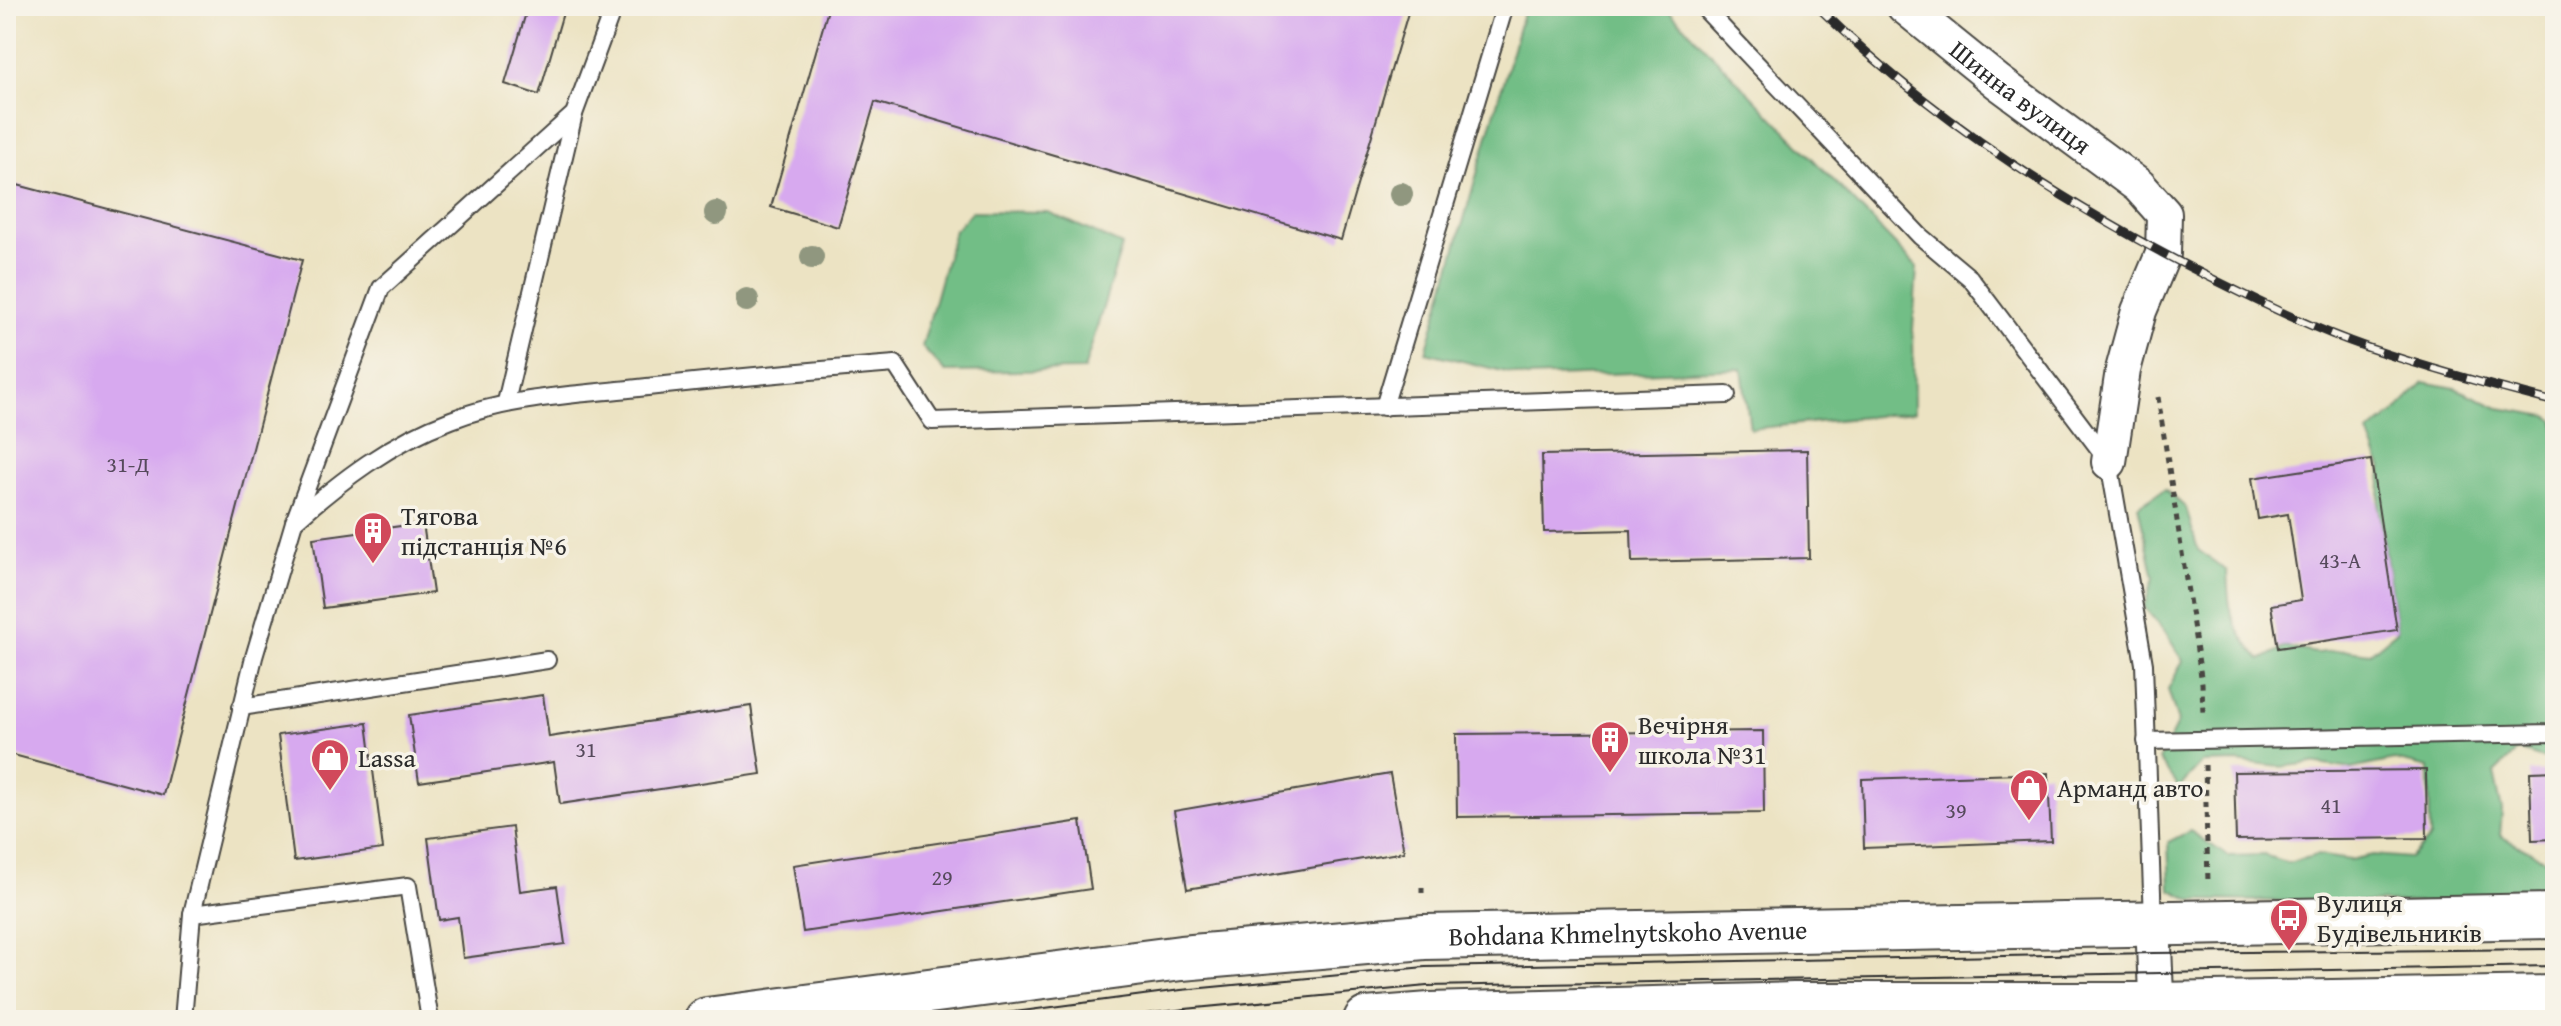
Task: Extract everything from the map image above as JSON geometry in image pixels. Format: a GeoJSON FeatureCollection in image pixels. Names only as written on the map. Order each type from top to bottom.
{"type":"FeatureCollection","features":[{"type":"Feature","properties":{"kind":"main road","name":"Bohdana Khmelnytskoho Avenue"},"geometry":{"type":"LineString","coordinates":[[707,1020],[1181,958],[1424,937],[2153,921],[2555,916]]}},
{"type":"Feature","properties":{"kind":"main road"},"geometry":{"type":"LineString","coordinates":[[1366,1020],[1430,1015],[1794,1005],[2235,1012],[2555,998]]}},
{"type":"Feature","properties":{"kind":"street","name":"Шинна вулиця"},"geometry":{"type":"LineString","coordinates":[[1904,6],[1998,82],[2139,186],[2164,214],[2163,254],[2139,311],[2123,370],[2109,462]]}},
{"type":"Feature","properties":{"kind":"street"},"geometry":{"type":"LineString","coordinates":[[2153,921],[2156,1012]]}},
{"type":"Feature","properties":{"kind":"lane"},"geometry":{"type":"LineString","coordinates":[[506,402],[574,114],[614,6]]}},
{"type":"Feature","properties":{"kind":"lane"},"geometry":{"type":"LineString","coordinates":[[1384,407],[1505,6]]}},
{"type":"Feature","properties":{"kind":"lane"},"geometry":{"type":"LineString","coordinates":[[1702,6],[1920,236],[1970,278],[2109,462],[2144,664],[2153,921]]}},
{"type":"Feature","properties":{"kind":"lane"},"geometry":{"type":"LineString","coordinates":[[183,1020],[192,914],[241,707],[294,522],[381,288],[574,114]]}},
{"type":"Feature","properties":{"kind":"lane"},"geometry":{"type":"LineString","coordinates":[[294,522],[337,484],[399,443],[450,420],[506,402],[776,373],[895,364],[932,421],[1727,395]]}},
{"type":"Feature","properties":{"kind":"lane"},"geometry":{"type":"LineString","coordinates":[[241,707],[547,660]]}},
{"type":"Feature","properties":{"kind":"lane"},"geometry":{"type":"LineString","coordinates":[[2146,741],[2555,733]]}},
{"type":"Feature","properties":{"kind":"lane"},"geometry":{"type":"LineString","coordinates":[[192,914],[408,886],[430,1020]]}},
{"type":"Feature","properties":{"kind":"path"},"geometry":{"type":"LineString","coordinates":[[2156,384],[2202,683],[2208,884]]}},
{"type":"Feature","properties":{"kind":"green space"},"geometry":{"type":"Polygon","coordinates":[[[1525,6],[1665,6],[1917,267],[1913,329],[1914,412],[1750,429],[1742,369],[1526,377],[1426,352],[1525,6]]]}},
{"type":"Feature","properties":{"kind":"green space"},"geometry":{"type":"Polygon","coordinates":[[[972,211],[1048,212],[1122,245],[1084,370],[945,372],[922,347],[954,231],[972,211]]]}},
{"type":"Feature","properties":{"kind":"green space"},"geometry":{"type":"Polygon","coordinates":[[[2424,382],[2455,388],[2499,408],[2547,416],[2555,421],[2555,762],[2518,750],[2494,773],[2502,810],[2500,836],[2546,860],[2555,857],[2555,904],[2192,900],[2170,889],[2168,842],[2190,831],[2228,856],[2264,855],[2288,863],[2317,855],[2350,860],[2373,855],[2410,858],[2430,838],[2429,768],[2394,760],[2351,769],[2311,763],[2280,767],[2237,762],[2202,763],[2179,788],[2159,760],[2178,722],[2168,689],[2183,661],[2144,607],[2154,577],[2138,506],[2165,489],[2186,508],[2198,550],[2227,571],[2234,619],[2243,638],[2261,660],[2285,647],[2316,653],[2348,650],[2370,653],[2397,631],[2379,508],[2382,469],[2368,433],[2393,414],[2424,382]]]}},
{"type":"Feature","properties":{"kind":"building"},"geometry":{"type":"Polygon","coordinates":[[[528,6],[565,6],[539,95],[505,84],[528,6]]]}},
{"type":"Feature","properties":{"kind":"building"},"geometry":{"type":"Polygon","coordinates":[[[829,6],[1410,6],[1341,240],[875,102],[838,227],[771,207],[829,6]]]}},
{"type":"Feature","properties":{"kind":"building"},"geometry":{"type":"Polygon","coordinates":[[[6,182],[302,260],[163,795],[6,753],[6,182]]]}},
{"type":"Feature","properties":{"kind":"building"},"geometry":{"type":"Polygon","coordinates":[[[1807,450],[1809,558],[1632,562],[1631,530],[1544,532],[1542,455],[1807,450]]]}},
{"type":"Feature","properties":{"kind":"building"},"geometry":{"type":"Polygon","coordinates":[[[2371,460],[2397,630],[2278,648],[2271,605],[2301,600],[2288,514],[2258,519],[2252,478],[2371,460]]]}},
{"type":"Feature","properties":{"kind":"building","name":"Тягова пiдстанцiя №6"},"geometry":{"type":"Polygon","coordinates":[[[423,523],[433,593],[323,608],[313,538],[423,523]]]}},
{"type":"Feature","properties":{"kind":"building"},"geometry":{"type":"Polygon","coordinates":[[[543,695],[549,737],[751,706],[761,774],[560,804],[554,762],[419,782],[409,715],[543,695]]]}},
{"type":"Feature","properties":{"kind":"building","name":"Lassa"},"geometry":{"type":"Polygon","coordinates":[[[367,723],[383,849],[294,861],[278,735],[367,723]]]}},
{"type":"Feature","properties":{"kind":"building","name":"Вечірня школа №31"},"geometry":{"type":"Polygon","coordinates":[[[1763,731],[1764,813],[1457,817],[1456,734],[1763,731]]]}},
{"type":"Feature","properties":{"kind":"building"},"geometry":{"type":"Polygon","coordinates":[[[2426,770],[2427,838],[2236,840],[2234,772],[2426,770]]]}},
{"type":"Feature","properties":{"kind":"building"},"geometry":{"type":"Polygon","coordinates":[[[2555,771],[2555,839],[2532,840],[2530,772],[2555,771]]]}},
{"type":"Feature","properties":{"kind":"building"},"geometry":{"type":"Polygon","coordinates":[[[2048,773],[2051,841],[1864,848],[1862,779],[2048,773]]]}},
{"type":"Feature","properties":{"kind":"building"},"geometry":{"type":"Polygon","coordinates":[[[1390,774],[1404,852],[1187,889],[1174,811],[1390,774]]]}},
{"type":"Feature","properties":{"kind":"building"},"geometry":{"type":"Polygon","coordinates":[[[1081,821],[1091,889],[803,932],[793,865],[1081,821]]]}},
{"type":"Feature","properties":{"kind":"building"},"geometry":{"type":"Polygon","coordinates":[[[512,827],[520,891],[557,886],[565,944],[463,958],[458,917],[439,920],[428,838],[512,827]]]}},
{"type":"Feature","properties":{"kind":"tram line"},"geometry":{"type":"LineString","coordinates":[[953,1020],[1181,990],[1425,967],[2555,949]]}},
{"type":"Feature","properties":{"kind":"tram line"},"geometry":{"type":"LineString","coordinates":[[1098,1020],[1427,986],[2555,966]]}},
{"type":"Feature","properties":{"kind":"railway"},"geometry":{"type":"LineString","coordinates":[[1817,6],[1860,47],[1953,122],[2052,190],[2156,250],[2268,306],[2348,341],[2555,402]]}},
{"type":"Feature","properties":{"kind":"place","name":"Тягова пiдстанцiя №6"},"geometry":{"type":"Point","coordinates":[373,565]}},
{"type":"Feature","properties":{"kind":"place","name":"Вечірня школа №31"},"geometry":{"type":"Point","coordinates":[1610,774]}},
{"type":"Feature","properties":{"kind":"place","name":"Lassa"},"geometry":{"type":"Point","coordinates":[330,792]}},
{"type":"Feature","properties":{"kind":"place","name":"Арманд авто"},"geometry":{"type":"Point","coordinates":[2029,822]}},
{"type":"Feature","properties":{"kind":"place","name":"Вулиця Будівельників"},"geometry":{"type":"Point","coordinates":[2289,952]}}]}
